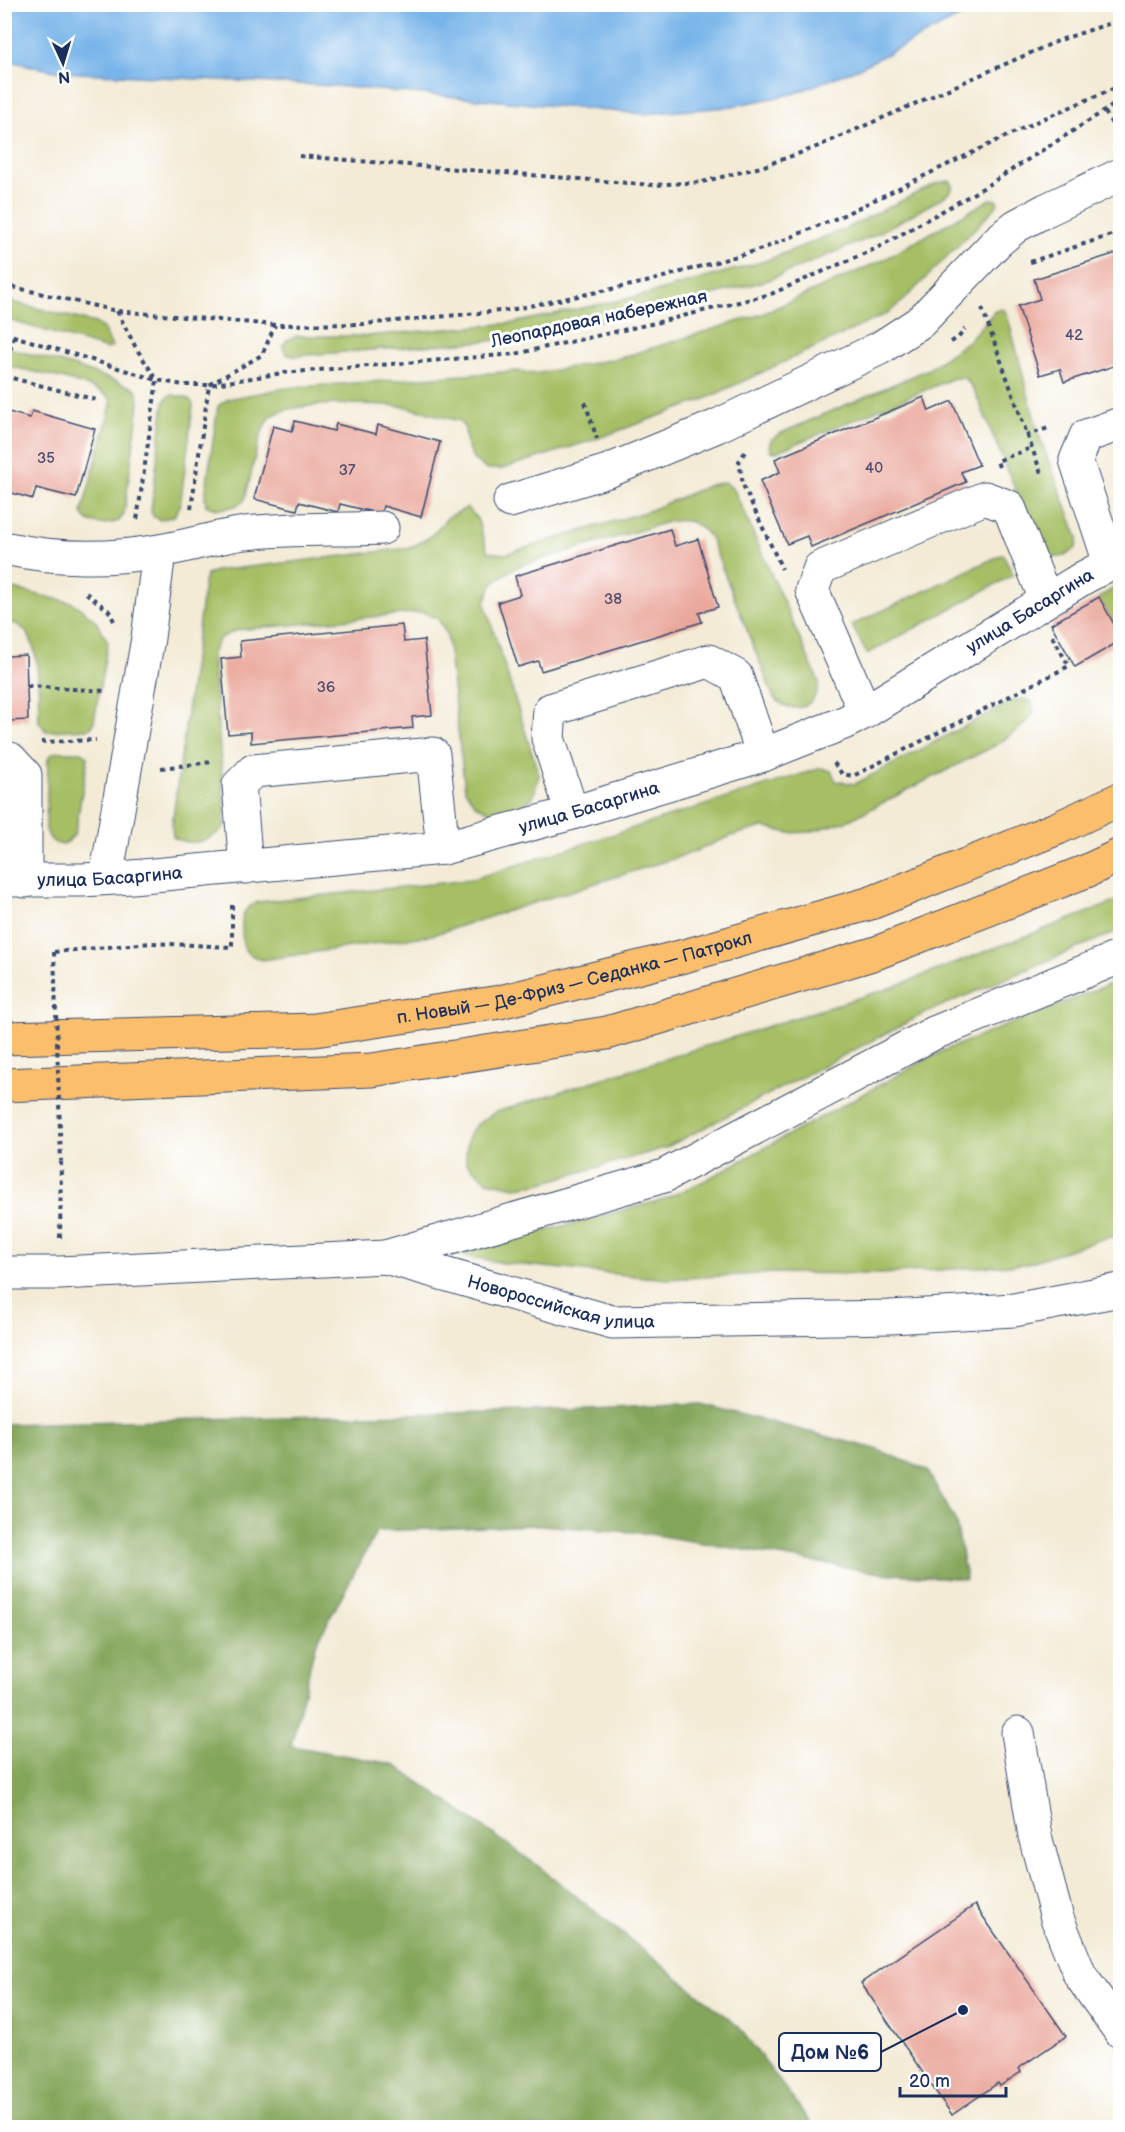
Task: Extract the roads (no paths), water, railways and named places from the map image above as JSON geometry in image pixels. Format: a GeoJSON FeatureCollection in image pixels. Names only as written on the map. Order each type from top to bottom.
{"type":"FeatureCollection","features":[{"type":"Feature","properties":{"kind":"highway","name":"п. Новый — Де-Фриз — Седанка — Патрокл"},"geometry":{"type":"LineString","coordinates":[[4,1038],[315,1030],[500,1002],[688,955],[871,903],[1059,828],[1120,799]]}},
{"type":"Feature","properties":{"kind":"highway"},"geometry":{"type":"LineString","coordinates":[[4,1085],[372,1070],[607,1033],[876,953],[1089,870],[1120,855]]}},
{"type":"Feature","properties":{"kind":"street"},"geometry":{"type":"LineString","coordinates":[[510,501],[609,471],[706,430],[880,348],[920,322],[998,241],[1016,226],[1120,175]]}},
{"type":"Feature","properties":{"kind":"street"},"geometry":{"type":"LineString","coordinates":[[1115,560],[1076,460],[1086,436],[1120,424]]}},
{"type":"Feature","properties":{"kind":"street"},"geometry":{"type":"LineString","coordinates":[[865,712],[812,590],[820,568],[985,498],[1009,507],[1046,600]]}},
{"type":"Feature","properties":{"kind":"street"},"geometry":{"type":"LineString","coordinates":[[4,548],[33,554],[88,557],[159,552],[217,537],[246,533],[382,528]]}},
{"type":"Feature","properties":{"kind":"street"},"geometry":{"type":"LineString","coordinates":[[106,878],[148,638],[159,552]]}},
{"type":"Feature","properties":{"kind":"street","name":"улица Басаргина"},"geometry":{"type":"LineString","coordinates":[[15,880],[106,878],[239,881],[443,848],[572,813],[763,755],[865,712],[1115,560]]}},
{"type":"Feature","properties":{"kind":"street"},"geometry":{"type":"LineString","coordinates":[[572,813],[548,738],[550,710],[709,661],[736,676],[763,755]]}},
{"type":"Feature","properties":{"kind":"street"},"geometry":{"type":"LineString","coordinates":[[239,881],[239,785],[253,771],[433,754],[443,848]]}},
{"type":"Feature","properties":{"kind":"street"},"geometry":{"type":"LineString","coordinates":[[4,759],[10,759],[25,775],[15,880]]}},
{"type":"Feature","properties":{"kind":"street"},"geometry":{"type":"LineString","coordinates":[[385,1257],[664,1176],[934,1033],[1120,957]]}},
{"type":"Feature","properties":{"kind":"street","name":"Новороссийская улица"},"geometry":{"type":"LineString","coordinates":[[4,1274],[385,1257],[612,1323],[890,1317],[1014,1310],[1120,1290]]}},
{"type":"Feature","properties":{"kind":"street"},"geometry":{"type":"LineString","coordinates":[[1018,1733],[1035,1836],[1057,1918],[1080,1975],[1120,2031]]}},
{"type":"Feature","properties":{"kind":"water"},"geometry":{"type":"Polygon","coordinates":[[[5,4],[984,5],[859,68],[793,94],[727,107],[644,114],[335,86],[59,72],[5,60],[5,4]]]}},
{"type":"Feature","properties":{"kind":"place","name":"Дом №6"},"geometry":{"type":"Point","coordinates":[963,2010]}}]}
